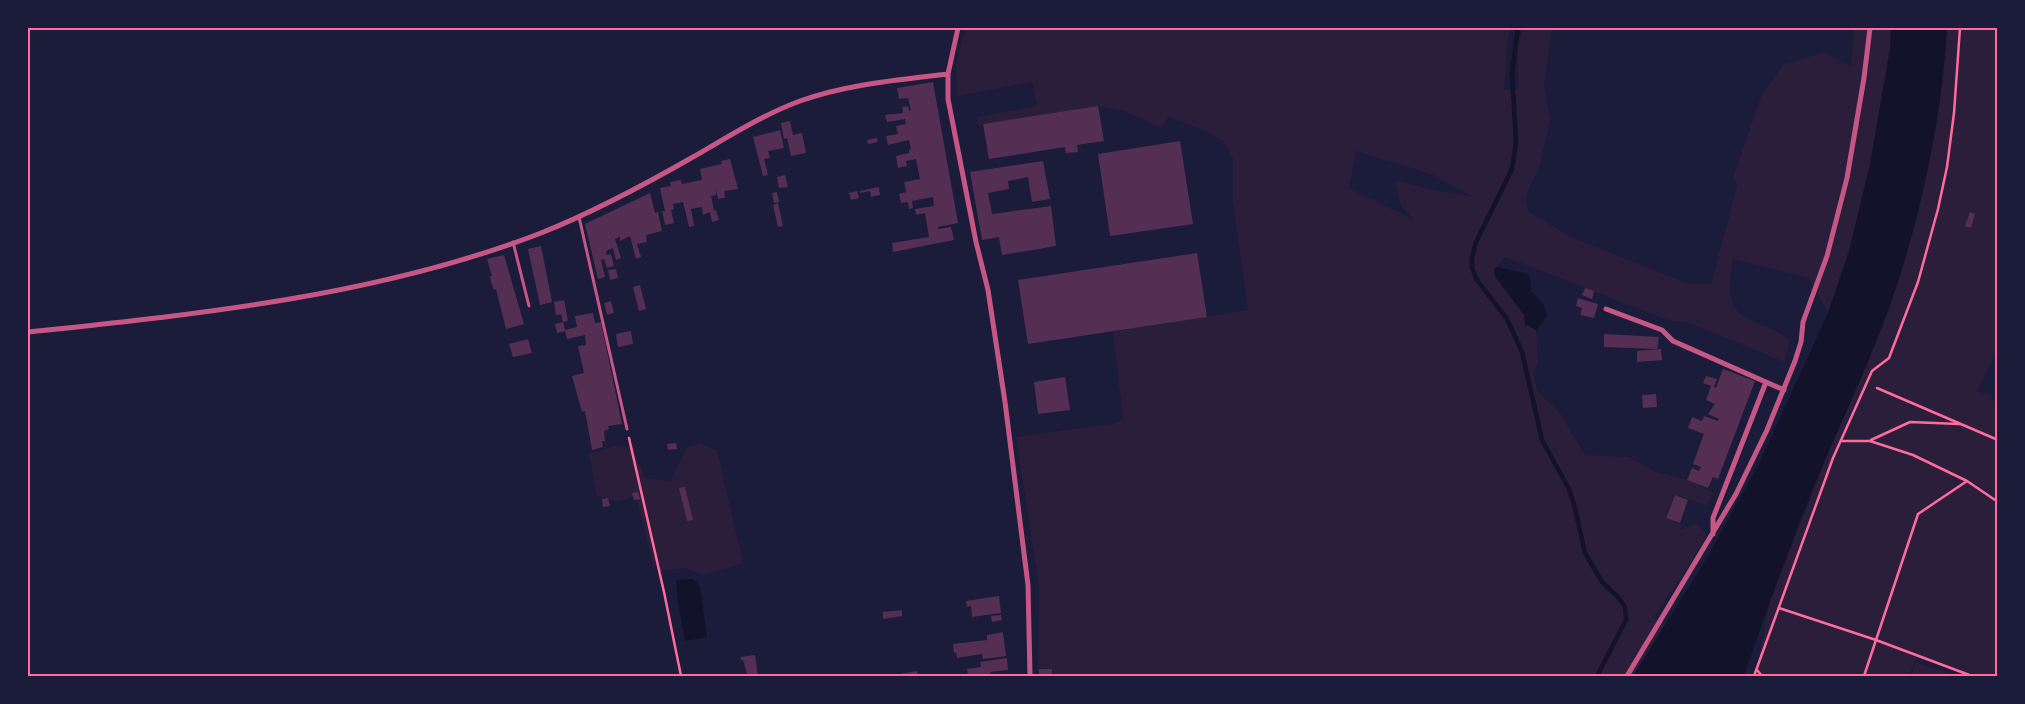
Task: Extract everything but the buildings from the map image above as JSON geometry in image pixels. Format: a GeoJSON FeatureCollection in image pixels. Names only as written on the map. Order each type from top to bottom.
{"type":"FeatureCollection","features":[{"type":"Feature","properties":{"kind":"street"},"geometry":{"type":"LineString","coordinates":[[958,28],[948,74],[948,99],[976,242],[988,290],[1005,402],[1028,585],[1030,676]]}},
{"type":"Feature","properties":{"kind":"street"},"geometry":{"type":"LineString","coordinates":[[1627,676],[1736,494],[1784,390],[1801,342],[1803,322],[1827,256],[1847,178],[1864,78],[1870,28]]}},
{"type":"Feature","properties":{"kind":"street"},"geometry":{"type":"LineString","coordinates":[[28,332],[185,315],[303,296],[417,272],[513,242],[578,216],[629,192],[747,125],[803,100],[858,87],[948,74]]}},
{"type":"Feature","properties":{"kind":"street"},"geometry":{"type":"LineString","coordinates":[[1606,309],[1662,330],[1673,341],[1784,390]]}},
{"type":"Feature","properties":{"kind":"street"},"geometry":{"type":"LineString","coordinates":[[1713,534],[1713,518],[1766,382]]}},
{"type":"Feature","properties":{"kind":"lane"},"geometry":{"type":"LineString","coordinates":[[578,216],[627,429]]}},
{"type":"Feature","properties":{"kind":"lane"},"geometry":{"type":"LineString","coordinates":[[513,242],[529,306]]}},
{"type":"Feature","properties":{"kind":"path"},"geometry":{"type":"LineString","coordinates":[[1754,676],[1841,441],[1872,371],[1889,358],[1918,282],[1938,209],[1946,167],[1954,113],[1960,28]]}},
{"type":"Feature","properties":{"kind":"path"},"geometry":{"type":"LineString","coordinates":[[1877,388],[1998,440]]}},
{"type":"Feature","properties":{"kind":"path"},"geometry":{"type":"LineString","coordinates":[[1870,441],[1910,422],[1962,424]]}},
{"type":"Feature","properties":{"kind":"path"},"geometry":{"type":"LineString","coordinates":[[627,429],[681,676]]}},
{"type":"Feature","properties":{"kind":"path"},"geometry":{"type":"LineString","coordinates":[[1841,441],[1870,441],[1913,455],[1967,481],[1998,502]]}},
{"type":"Feature","properties":{"kind":"path"},"geometry":{"type":"LineString","coordinates":[[1864,676],[1918,514],[1967,481]]}},
{"type":"Feature","properties":{"kind":"path"},"geometry":{"type":"LineString","coordinates":[[1779,608],[1876,640],[1972,676]]}},
{"type":"Feature","properties":{"kind":"path"},"geometry":{"type":"LineString","coordinates":[[1757,670],[1762,676]]}},
{"type":"Feature","properties":{"kind":"shaded area"},"geometry":{"type":"Polygon","coordinates":[[[965,28],[1510,28],[1504,90],[1518,89],[1518,47],[1523,28],[1552,28],[1544,86],[1550,120],[1539,170],[1530,185],[1526,198],[1529,212],[1571,237],[1689,284],[1711,284],[1737,186],[1734,175],[1762,94],[1783,65],[1824,52],[1851,67],[1854,28],[1891,28],[1890,49],[1870,165],[1849,251],[1828,313],[1809,278],[1733,259],[1730,289],[1733,304],[1748,319],[1778,332],[1790,341],[1784,362],[1689,323],[1668,320],[1505,257],[1494,270],[1495,277],[1524,315],[1525,324],[1536,330],[1538,362],[1534,374],[1537,391],[1560,413],[1585,455],[1629,457],[1656,472],[1685,479],[1713,492],[1707,506],[1675,494],[1665,518],[1682,525],[1681,530],[1696,523],[1707,534],[1691,562],[1654,617],[1665,624],[1633,676],[1053,676],[1053,669],[1038,668],[1039,587],[1016,437],[1117,423],[1123,418],[1113,332],[1248,310],[1233,202],[1233,159],[1224,142],[1209,133],[1169,116],[1161,128],[1125,111],[1098,106],[978,125],[977,117],[1037,106],[1032,82],[957,96],[956,64],[965,28]],[[1356,151],[1349,188],[1414,220],[1401,206],[1395,180],[1432,190],[1472,196],[1431,174],[1356,151]]]}},
{"type":"Feature","properties":{"kind":"shaded area"},"geometry":{"type":"Polygon","coordinates":[[[1891,28],[1947,28],[1940,100],[1918,213],[1897,285],[1878,337],[1802,517],[1744,676],[1633,676],[1704,563],[1757,468],[1828,313],[1849,251],[1870,165],[1890,49],[1891,28]]]}},
{"type":"Feature","properties":{"kind":"shaded area"},"geometry":{"type":"Polygon","coordinates":[[[1947,28],[1997,28],[1997,351],[1977,391],[1990,395],[1997,405],[1997,676],[1976,676],[1917,656],[1909,676],[1756,676],[1769,604],[1823,466],[1886,318],[1901,272],[1918,209],[1937,121],[1947,28]]]}},
{"type":"Feature","properties":{"kind":"shaded area"},"geometry":{"type":"Polygon","coordinates":[[[1496,267],[1525,273],[1530,277],[1531,291],[1544,306],[1547,317],[1536,330],[1525,324],[1524,315],[1495,276],[1494,270],[1496,267]]]}},
{"type":"Feature","properties":{"kind":"shaded area"},"geometry":{"type":"Polygon","coordinates":[[[699,443],[717,450],[743,563],[704,575],[686,568],[661,571],[653,565],[636,496],[616,502],[597,496],[589,454],[614,446],[632,447],[645,478],[670,481],[687,448],[699,443]]]}},
{"type":"Feature","properties":{"kind":"shaded area"},"geometry":{"type":"Polygon","coordinates":[[[693,579],[700,587],[707,637],[685,641],[676,581],[693,579]]]}},
{"type":"Feature","properties":{"kind":"shaded area"},"geometry":{"type":"Polygon","coordinates":[[[1916,662],[1957,676],[1911,676],[1916,662]]]}},
{"type":"Feature","properties":{"kind":"waterway"},"geometry":{"type":"LineString","coordinates":[[1518,28],[1512,72],[1516,142],[1512,169],[1476,242],[1472,257],[1472,268],[1477,280],[1507,319],[1522,352],[1542,440],[1569,489],[1585,553],[1602,582],[1618,597],[1625,607],[1626,620],[1597,676]]}}]}
